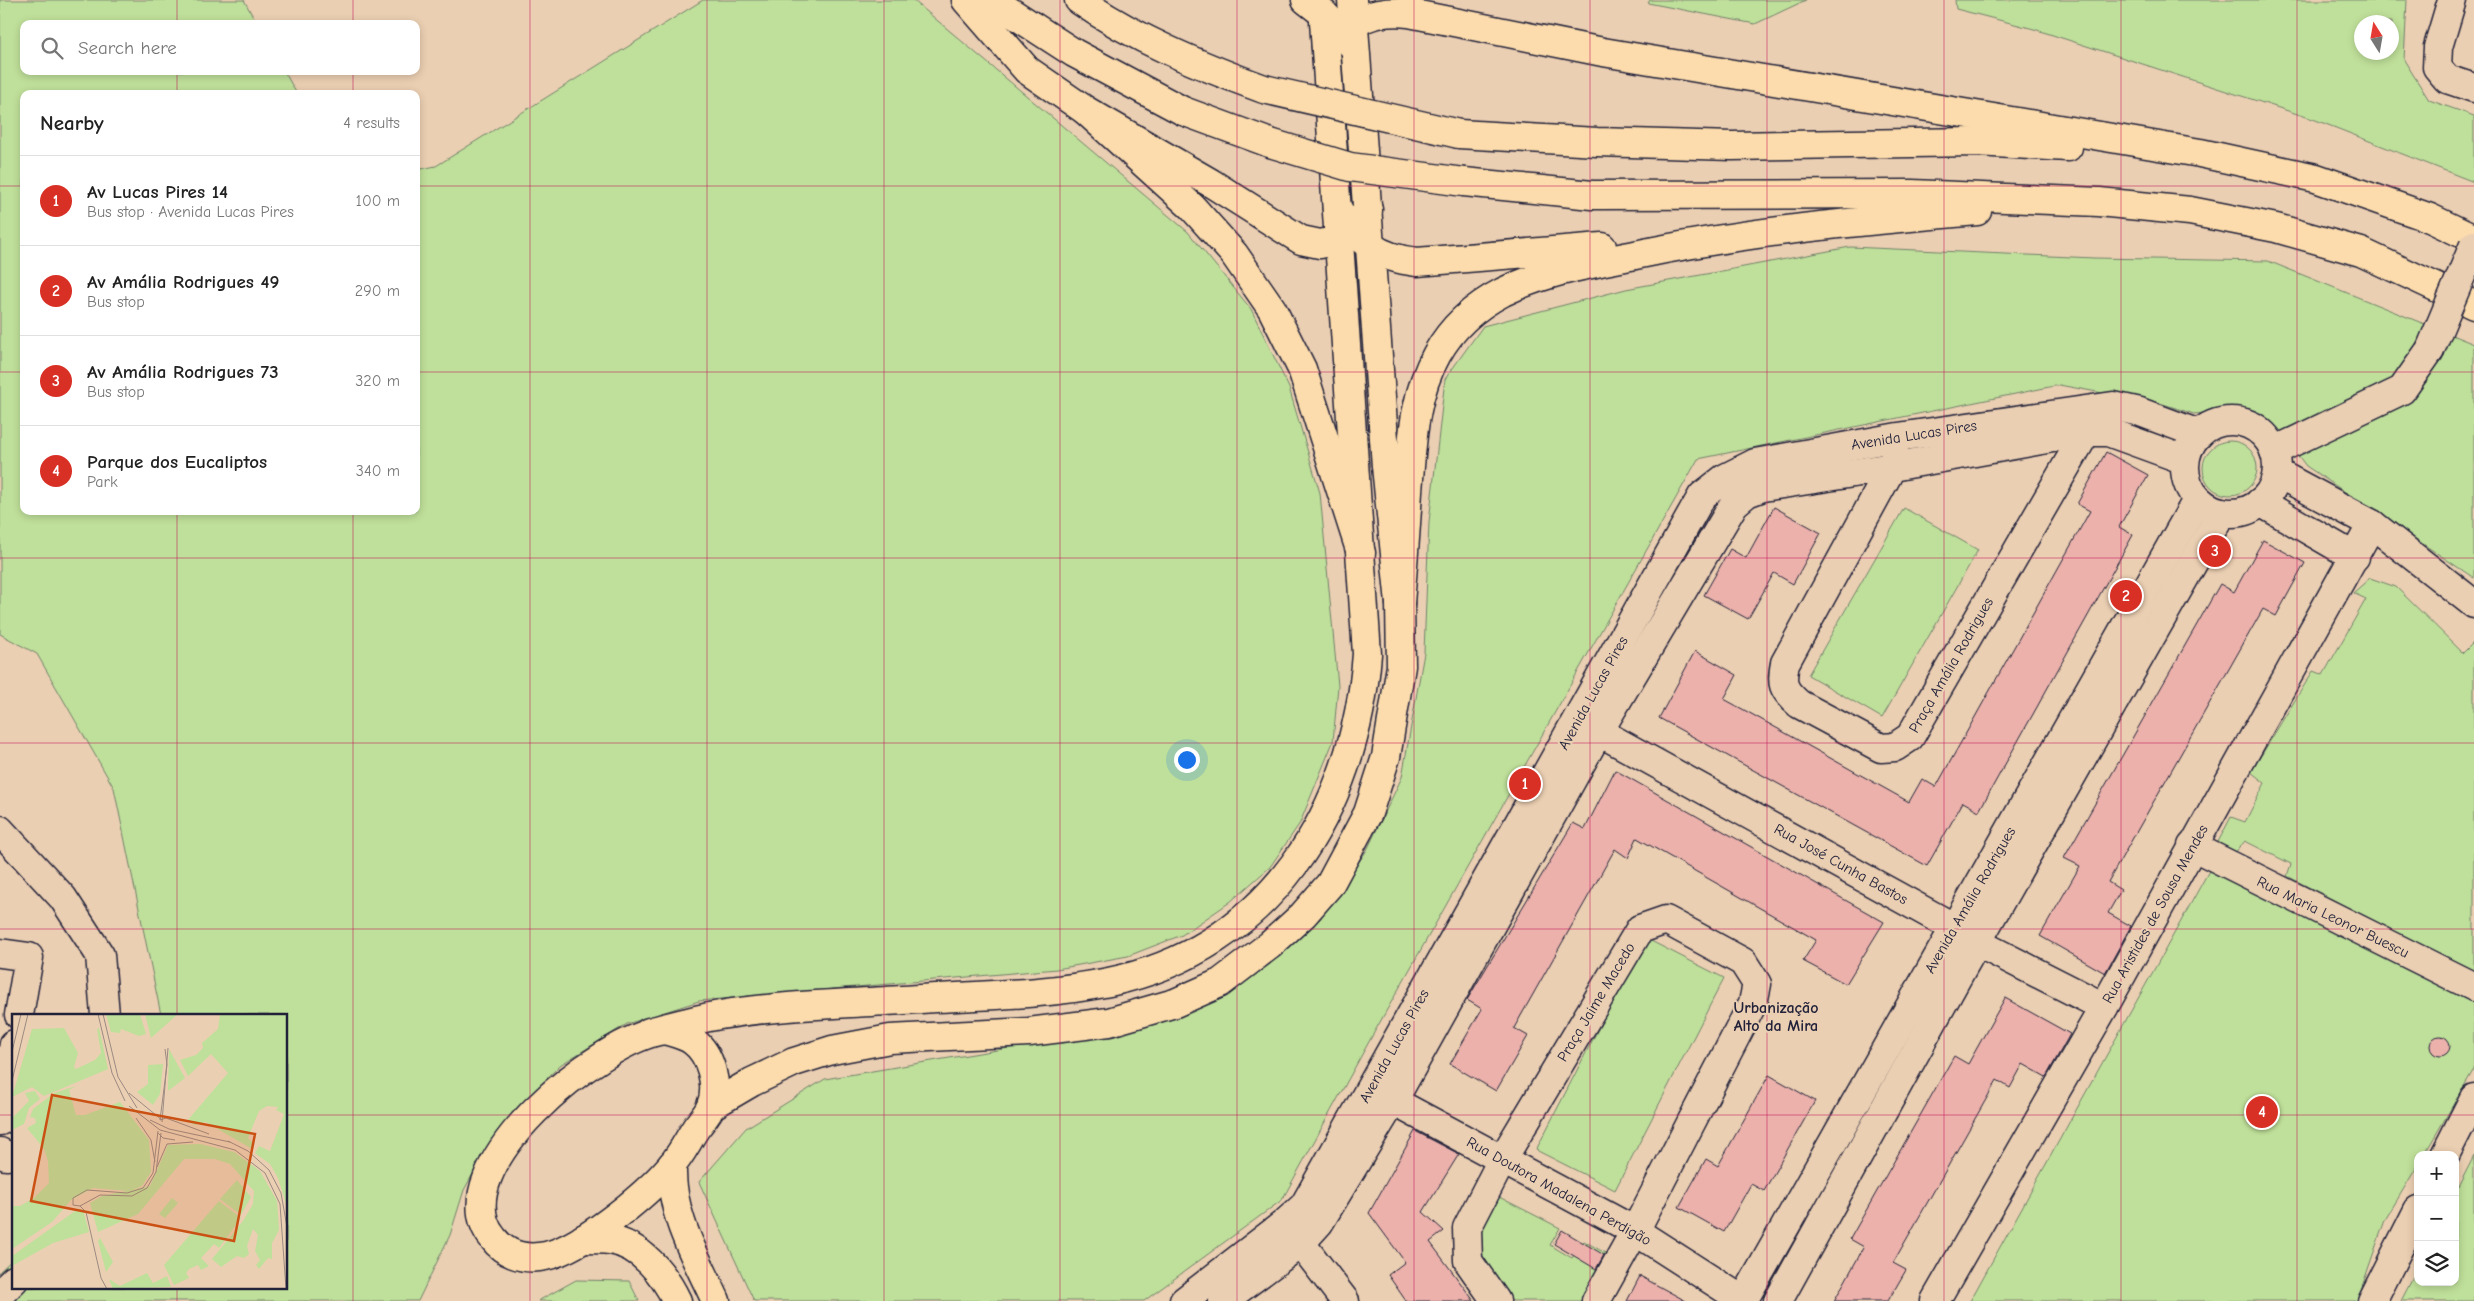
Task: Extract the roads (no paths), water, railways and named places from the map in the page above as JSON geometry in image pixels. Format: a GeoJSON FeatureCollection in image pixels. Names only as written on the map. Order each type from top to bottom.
{"type":"FeatureCollection","features":[{"type":"Feature","properties":{"kind":"main road"},"geometry":{"type":"LineString","coordinates":[[966,0],[1027,70],[1085,110],[1211,182],[1301,240],[1320,244],[1358,232]]}},
{"type":"Feature","properties":{"kind":"main road"},"geometry":{"type":"LineString","coordinates":[[992,0],[1074,53],[1183,111],[1270,143],[1350,167],[1464,182],[1592,195],[1912,194],[2099,202],[2190,211],[2304,236],[2362,252],[2474,305]]}},
{"type":"Feature","properties":{"kind":"main road"},"geometry":{"type":"LineString","coordinates":[[1079,0],[1097,12],[1202,66],[1264,89],[1459,134],[1597,142],[1732,146],[1975,142],[2200,153]]}},
{"type":"Feature","properties":{"kind":"main road"},"geometry":{"type":"LineString","coordinates":[[1435,0],[1468,19],[1501,32]]}},
{"type":"Feature","properties":{"kind":"main road"},"geometry":{"type":"LineString","coordinates":[[1335,20],[1396,12],[1602,52],[2200,153],[2316,178],[2430,218],[2474,239]]}},
{"type":"Feature","properties":{"kind":"main road"},"geometry":{"type":"LineString","coordinates":[[1335,20],[1337,208],[1358,232],[1387,257],[1417,262],[1595,247],[1688,244]]}},
{"type":"Feature","properties":{"kind":"main road"},"geometry":{"type":"LineString","coordinates":[[711,1106],[769,1074],[832,1050],[890,1039],[1028,1032],[1109,1022],[1175,1003],[1220,983],[1270,945],[1303,915],[1330,884],[1368,813],[1386,757],[1401,666],[1400,603],[1335,20]]}},
{"type":"Feature","properties":{"kind":"main road"},"geometry":{"type":"LineString","coordinates":[[1085,110],[1192,207],[1234,254],[1272,309],[1302,369],[1361,553]]}},
{"type":"Feature","properties":{"kind":"main road"},"geometry":{"type":"LineString","coordinates":[[1400,603],[1413,428],[1421,392],[1428,373],[1449,336],[1465,318],[1485,303],[1530,281],[1574,267],[1688,244],[1827,224],[2099,202]]}},
{"type":"Feature","properties":{"kind":"main road"},"geometry":{"type":"LineString","coordinates":[[649,1032],[665,1030],[693,1041],[701,1049],[712,1071],[714,1086],[711,1106],[672,1165],[616,1216],[583,1239],[541,1257],[525,1257],[505,1250],[489,1233],[483,1222],[481,1201],[484,1186],[513,1136],[540,1104],[568,1079],[604,1054],[649,1032],[722,1015],[904,1000],[1025,994],[1110,981],[1168,964],[1213,939],[1252,912],[1281,882],[1309,845],[1333,798],[1349,754],[1364,695],[1368,654],[1361,553],[1358,232]]}},
{"type":"Feature","properties":{"kind":"main road"},"geometry":{"type":"LineString","coordinates":[[672,1165],[671,1186],[673,1202],[716,1301]]}},
{"type":"Feature","properties":{"kind":"main road"},"geometry":{"type":"LineString","coordinates":[[583,1239],[611,1240],[641,1254],[660,1272],[677,1301]]}},
{"type":"Feature","properties":{"kind":"street"},"geometry":{"type":"LineString","coordinates":[[2452,0],[2438,47],[2437,67],[2447,79],[2474,88]]}},
{"type":"Feature","properties":{"kind":"street"},"geometry":{"type":"LineString","coordinates":[[2276,462],[2402,390],[2430,350],[2474,245]]}},
{"type":"Feature","properties":{"kind":"street","name":"Avenida Lucas Pires"},"geometry":{"type":"LineString","coordinates":[[1223,1301],[1293,1233],[1304,1206],[1382,1094],[1588,726],[1702,496],[1725,478],[1754,463],[1898,437],[2113,406],[2140,412],[2199,434]]}},
{"type":"Feature","properties":{"kind":"street"},"geometry":{"type":"LineString","coordinates":[[2226,421],[2241,422],[2255,428],[2266,438],[2276,462],[2272,487],[2260,502],[2241,512],[2215,511],[2197,500],[2187,484],[2185,460],[2190,446],[2199,434],[2211,425],[2226,421]]}},
{"type":"Feature","properties":{"kind":"street","name":"Avenida Lucas Pires"},"geometry":{"type":"LineString","coordinates":[[1588,726],[1734,504],[1747,493],[1763,487],[1892,467],[2086,432],[2108,432],[2185,460]]}},
{"type":"Feature","properties":{"kind":"street","name":"Praça Amália Rodrigues"},"geometry":{"type":"LineString","coordinates":[[1898,437],[1892,467],[1785,663],[1782,681],[1788,693],[1799,704],[1881,748],[1895,747],[1910,737],[2086,432]]}},
{"type":"Feature","properties":{"kind":"street"},"geometry":{"type":"LineString","coordinates":[[2276,462],[2372,524],[2474,604]]}},
{"type":"Feature","properties":{"kind":"street","name":"Avenida Amália Rodrigues"},"geometry":{"type":"LineString","coordinates":[[1744,1301],[2197,500]]}},
{"type":"Feature","properties":{"kind":"street"},"geometry":{"type":"LineString","coordinates":[[2260,502],[2355,557]]}},
{"type":"Feature","properties":{"kind":"street","name":"Avenida Amália Rodrigues"},"geometry":{"type":"LineString","coordinates":[[1778,1301],[2222,512]]}},
{"type":"Feature","properties":{"kind":"street","name":"Rua Aristides de Sousa Mendes"},"geometry":{"type":"LineString","coordinates":[[1935,1301],[2104,1006],[2372,524]]}},
{"type":"Feature","properties":{"kind":"street","name":"Rua José Cunha Bastos"},"geometry":{"type":"LineString","coordinates":[[1588,726],[1955,928],[1978,943],[2104,1006]]}},
{"type":"Feature","properties":{"kind":"street"},"geometry":{"type":"LineString","coordinates":[[0,830],[63,898],[100,955],[105,1014]]}},
{"type":"Feature","properties":{"kind":"street","name":"Rua Maria Leonor Buescu"},"geometry":{"type":"LineString","coordinates":[[2192,846],[2474,987]]}},
{"type":"Feature","properties":{"kind":"street","name":"Praça Jaime Macedo"},"geometry":{"type":"LineString","coordinates":[[1496,1301],[1468,1261],[1467,1228],[1502,1160],[1640,929],[1666,920],[1743,962],[1757,984],[1753,1004],[1635,1231],[1596,1301]]}},
{"type":"Feature","properties":{"kind":"street"},"geometry":{"type":"LineString","coordinates":[[0,953],[29,957],[19,1014]]}},
{"type":"Feature","properties":{"kind":"street"},"geometry":{"type":"LineString","coordinates":[[0,1122],[12,1055]]}},
{"type":"Feature","properties":{"kind":"street","name":"Rua Doutora Madalena Perdigão"},"geometry":{"type":"LineString","coordinates":[[1382,1094],[1635,1231],[1744,1301]]}},
{"type":"Feature","properties":{"kind":"street"},"geometry":{"type":"LineString","coordinates":[[2447,1151],[2474,1098]]}},
{"type":"Feature","properties":{"kind":"street"},"geometry":{"type":"LineString","coordinates":[[0,1152],[6,1156],[12,1155]]}},
{"type":"Feature","properties":{"kind":"street"},"geometry":{"type":"LineString","coordinates":[[2372,1301],[2414,1218]]}},
{"type":"Feature","properties":{"kind":"street"},"geometry":{"type":"LineString","coordinates":[[1293,1233],[1345,1301]]}},
{"type":"Feature","properties":{"kind":"street","name":"Avenida Lucas Pires"},"geometry":{"type":"LineString","coordinates":[[1184,1301],[1293,1233]]}},
{"type":"Feature","properties":{"kind":"street"},"geometry":{"type":"LineString","coordinates":[[0,1294],[12,1282]]}},
{"type":"Feature","properties":{"kind":"place","name":"Av Amália Rodrigues 73"},"geometry":{"type":"Point","coordinates":[2215,551]}},
{"type":"Feature","properties":{"kind":"place","name":"Av Amália Rodrigues 49"},"geometry":{"type":"Point","coordinates":[2126,596]}},
{"type":"Feature","properties":{"kind":"place","name":"Av Lucas Pires 14"},"geometry":{"type":"Point","coordinates":[1525,784]}},
{"type":"Feature","properties":{"kind":"place","name":"Parque dos Eucaliptos"},"geometry":{"type":"Point","coordinates":[2262,1112]}},
{"type":"Feature","properties":{"kind":"district","name":"Urbanização Alto da Mira"},"geometry":{"type":"Point","coordinates":[1776,1017]}}]}
